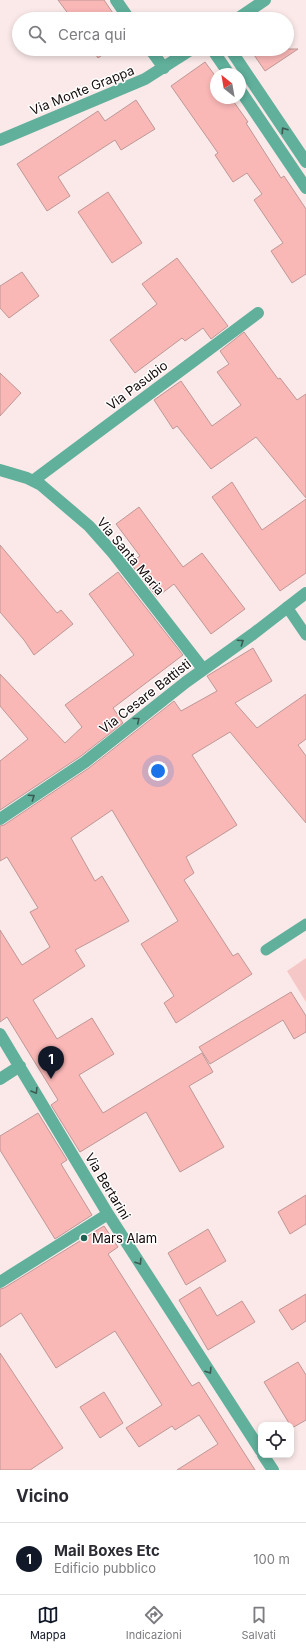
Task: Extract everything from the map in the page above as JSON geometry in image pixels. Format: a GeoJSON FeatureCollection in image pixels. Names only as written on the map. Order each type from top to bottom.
{"type":"FeatureCollection","features":[{"type":"Feature","properties":{"kind":"street"},"geometry":{"type":"LineString","coordinates":[[116,0],[124,12]]}},
{"type":"Feature","properties":{"kind":"street"},"geometry":{"type":"LineString","coordinates":[[247,12],[265,0]]}},
{"type":"Feature","properties":{"kind":"street"},"geometry":{"type":"LineString","coordinates":[[155,56],[164,68]]}},
{"type":"Feature","properties":{"kind":"street","name":"Via Monte Grappa"},"geometry":{"type":"LineString","coordinates":[[0,140],[128,87],[145,79],[182,56]]}},
{"type":"Feature","properties":{"kind":"street"},"geometry":{"type":"LineString","coordinates":[[217,56],[225,68]]}},
{"type":"Feature","properties":{"kind":"street"},"geometry":{"type":"LineString","coordinates":[[235,56],[306,162]]}},
{"type":"Feature","properties":{"kind":"street"},"geometry":{"type":"LineString","coordinates":[[246,99],[306,188]]}},
{"type":"Feature","properties":{"kind":"street","name":"Via Pasubio"},"geometry":{"type":"LineString","coordinates":[[34,480],[258,313]]}},
{"type":"Feature","properties":{"kind":"street","name":"Via Santa Maria"},"geometry":{"type":"LineString","coordinates":[[0,470],[34,480],[59,499],[102,539],[203,668]]}},
{"type":"Feature","properties":{"kind":"street","name":"Via Cesare Battisti"},"geometry":{"type":"LineString","coordinates":[[0,819],[84,762],[203,668],[254,634],[306,593]]}},
{"type":"Feature","properties":{"kind":"street","name":"Via Bertarini"},"geometry":{"type":"LineString","coordinates":[[0,1034],[108,1214],[258,1446]]}},
{"type":"Feature","properties":{"kind":"street"},"geometry":{"type":"LineString","coordinates":[[0,1079],[20,1066]]}},
{"type":"Feature","properties":{"kind":"street"},"geometry":{"type":"LineString","coordinates":[[0,1282],[108,1214]]}},
{"type":"Feature","properties":{"kind":"street"},"geometry":{"type":"LineString","coordinates":[[265,1458],[273,1470]]}},
{"type":"Feature","properties":{"kind":"lane"},"geometry":{"type":"LineString","coordinates":[[287,607],[306,635]]}},
{"type":"Feature","properties":{"kind":"lane"},"geometry":{"type":"LineString","coordinates":[[266,950],[306,924]]}},
{"type":"Feature","properties":{"kind":"shaded area"},"geometry":{"type":"Polygon","coordinates":[[[306,958],[306,1002],[287,971],[306,958]]]}},
{"type":"Feature","properties":{"kind":"building"},"geometry":{"type":"Polygon","coordinates":[[[58,0],[104,0],[112,12],[67,12],[58,0]]]}},
{"type":"Feature","properties":{"kind":"building"},"geometry":{"type":"Polygon","coordinates":[[[255,56],[288,56],[265,71],[255,56]]]}},
{"type":"Feature","properties":{"kind":"building"},"geometry":{"type":"Polygon","coordinates":[[[205,62],[210,69],[210,104],[235,104],[248,122],[246,123],[281,178],[284,176],[306,209],[306,274],[292,283],[271,251],[283,243],[254,200],[262,194],[247,173],[233,182],[215,155],[218,153],[171,86],[205,62]]]}},
{"type":"Feature","properties":{"kind":"building"},"geometry":{"type":"Polygon","coordinates":[[[136,100],[155,129],[121,150],[115,140],[58,177],[70,196],[47,211],[17,164],[98,111],[105,121],[136,100]]]}},
{"type":"Feature","properties":{"kind":"building"},"geometry":{"type":"Polygon","coordinates":[[[108,192],[142,243],[112,263],[78,212],[108,192]]]}},
{"type":"Feature","properties":{"kind":"building"},"geometry":{"type":"Polygon","coordinates":[[[177,258],[228,326],[211,339],[203,328],[185,341],[182,338],[135,373],[110,340],[157,304],[142,284],[177,258]]]}},
{"type":"Feature","properties":{"kind":"building"},"geometry":{"type":"Polygon","coordinates":[[[22,272],[39,296],[9,318],[0,308],[0,286],[22,272]]]}},
{"type":"Feature","properties":{"kind":"building"},"geometry":{"type":"Polygon","coordinates":[[[244,332],[278,379],[280,378],[297,400],[306,394],[306,498],[256,437],[211,469],[177,426],[173,429],[154,400],[181,381],[212,426],[241,405],[217,372],[229,364],[220,351],[244,332]]]}},
{"type":"Feature","properties":{"kind":"building"},"geometry":{"type":"Polygon","coordinates":[[[0,373],[21,393],[0,416],[0,373]]]}},
{"type":"Feature","properties":{"kind":"building"},"geometry":{"type":"Polygon","coordinates":[[[232,482],[262,530],[306,499],[306,573],[280,591],[212,497],[232,482]]]}},
{"type":"Feature","properties":{"kind":"building"},"geometry":{"type":"Polygon","coordinates":[[[139,507],[183,567],[202,553],[245,609],[211,634],[174,584],[157,597],[130,563],[140,556],[116,524],[139,507]]]}},
{"type":"Feature","properties":{"kind":"building"},"geometry":{"type":"Polygon","coordinates":[[[0,545],[57,613],[61,610],[73,624],[34,655],[24,640],[0,612],[0,545]]]}},
{"type":"Feature","properties":{"kind":"building"},"geometry":{"type":"Polygon","coordinates":[[[118,572],[183,655],[113,708],[123,723],[81,756],[0,810],[0,761],[28,739],[0,706],[0,674],[65,743],[82,727],[65,705],[134,655],[89,594],[118,572]]]}},
{"type":"Feature","properties":{"kind":"building"},"geometry":{"type":"Polygon","coordinates":[[[253,648],[272,681],[235,703],[257,728],[306,694],[306,739],[298,745],[306,756],[306,823],[230,732],[192,755],[237,825],[186,857],[194,873],[184,880],[233,956],[238,953],[252,974],[176,1023],[164,1003],[174,996],[141,944],[178,921],[112,810],[71,838],[95,881],[102,876],[129,921],[75,950],[85,966],[33,1000],[57,1039],[92,1018],[114,1054],[79,1075],[103,1113],[202,1053],[213,1072],[189,1086],[224,1147],[180,1172],[146,1112],[80,1152],[51,1105],[58,1100],[7,1017],[0,1022],[0,930],[22,965],[50,947],[30,912],[38,908],[7,857],[0,861],[0,826],[4,825],[89,768],[174,701],[181,711],[217,691],[207,676],[253,648]]]}},
{"type":"Feature","properties":{"kind":"building"},"geometry":{"type":"Polygon","coordinates":[[[291,992],[306,1016],[306,1032],[294,1039],[283,1020],[210,1064],[199,1047],[291,992]]]}},
{"type":"Feature","properties":{"kind":"building"},"geometry":{"type":"Polygon","coordinates":[[[38,1113],[67,1160],[61,1164],[92,1215],[55,1239],[0,1150],[0,1136],[38,1113]]]}},
{"type":"Feature","properties":{"kind":"building"},"geometry":{"type":"Polygon","coordinates":[[[306,1195],[306,1224],[290,1234],[278,1212],[306,1195]]]}},
{"type":"Feature","properties":{"kind":"building"},"geometry":{"type":"Polygon","coordinates":[[[104,1226],[118,1247],[108,1254],[192,1386],[199,1382],[255,1470],[177,1470],[218,1444],[199,1415],[175,1430],[172,1426],[139,1447],[126,1428],[162,1405],[115,1331],[56,1368],[21,1313],[0,1327],[0,1289],[4,1288],[104,1226]]]}},
{"type":"Feature","properties":{"kind":"building"},"geometry":{"type":"Polygon","coordinates":[[[208,1229],[226,1261],[186,1285],[168,1253],[208,1229]]]}},
{"type":"Feature","properties":{"kind":"building"},"geometry":{"type":"Polygon","coordinates":[[[200,1287],[217,1316],[242,1301],[255,1322],[208,1350],[179,1300],[200,1287]]]}},
{"type":"Feature","properties":{"kind":"building"},"geometry":{"type":"Polygon","coordinates":[[[306,1294],[306,1321],[292,1330],[279,1310],[306,1294]]]}},
{"type":"Feature","properties":{"kind":"building"},"geometry":{"type":"Polygon","coordinates":[[[0,1353],[63,1448],[30,1470],[0,1470],[0,1353]]]}},
{"type":"Feature","properties":{"kind":"building"},"geometry":{"type":"Polygon","coordinates":[[[298,1362],[306,1375],[306,1420],[294,1427],[294,1422],[288,1422],[264,1382],[298,1362]]]}},
{"type":"Feature","properties":{"kind":"building"},"geometry":{"type":"Polygon","coordinates":[[[104,1392],[123,1423],[100,1438],[80,1407],[104,1392]]]}},
{"type":"Feature","properties":{"kind":"place","name":"Mail Boxes Etc"},"geometry":{"type":"Point","coordinates":[51,1079]}},
{"type":"Feature","properties":{"kind":"place","name":"Mars Alam"},"geometry":{"type":"Point","coordinates":[84,1238]}}]}
